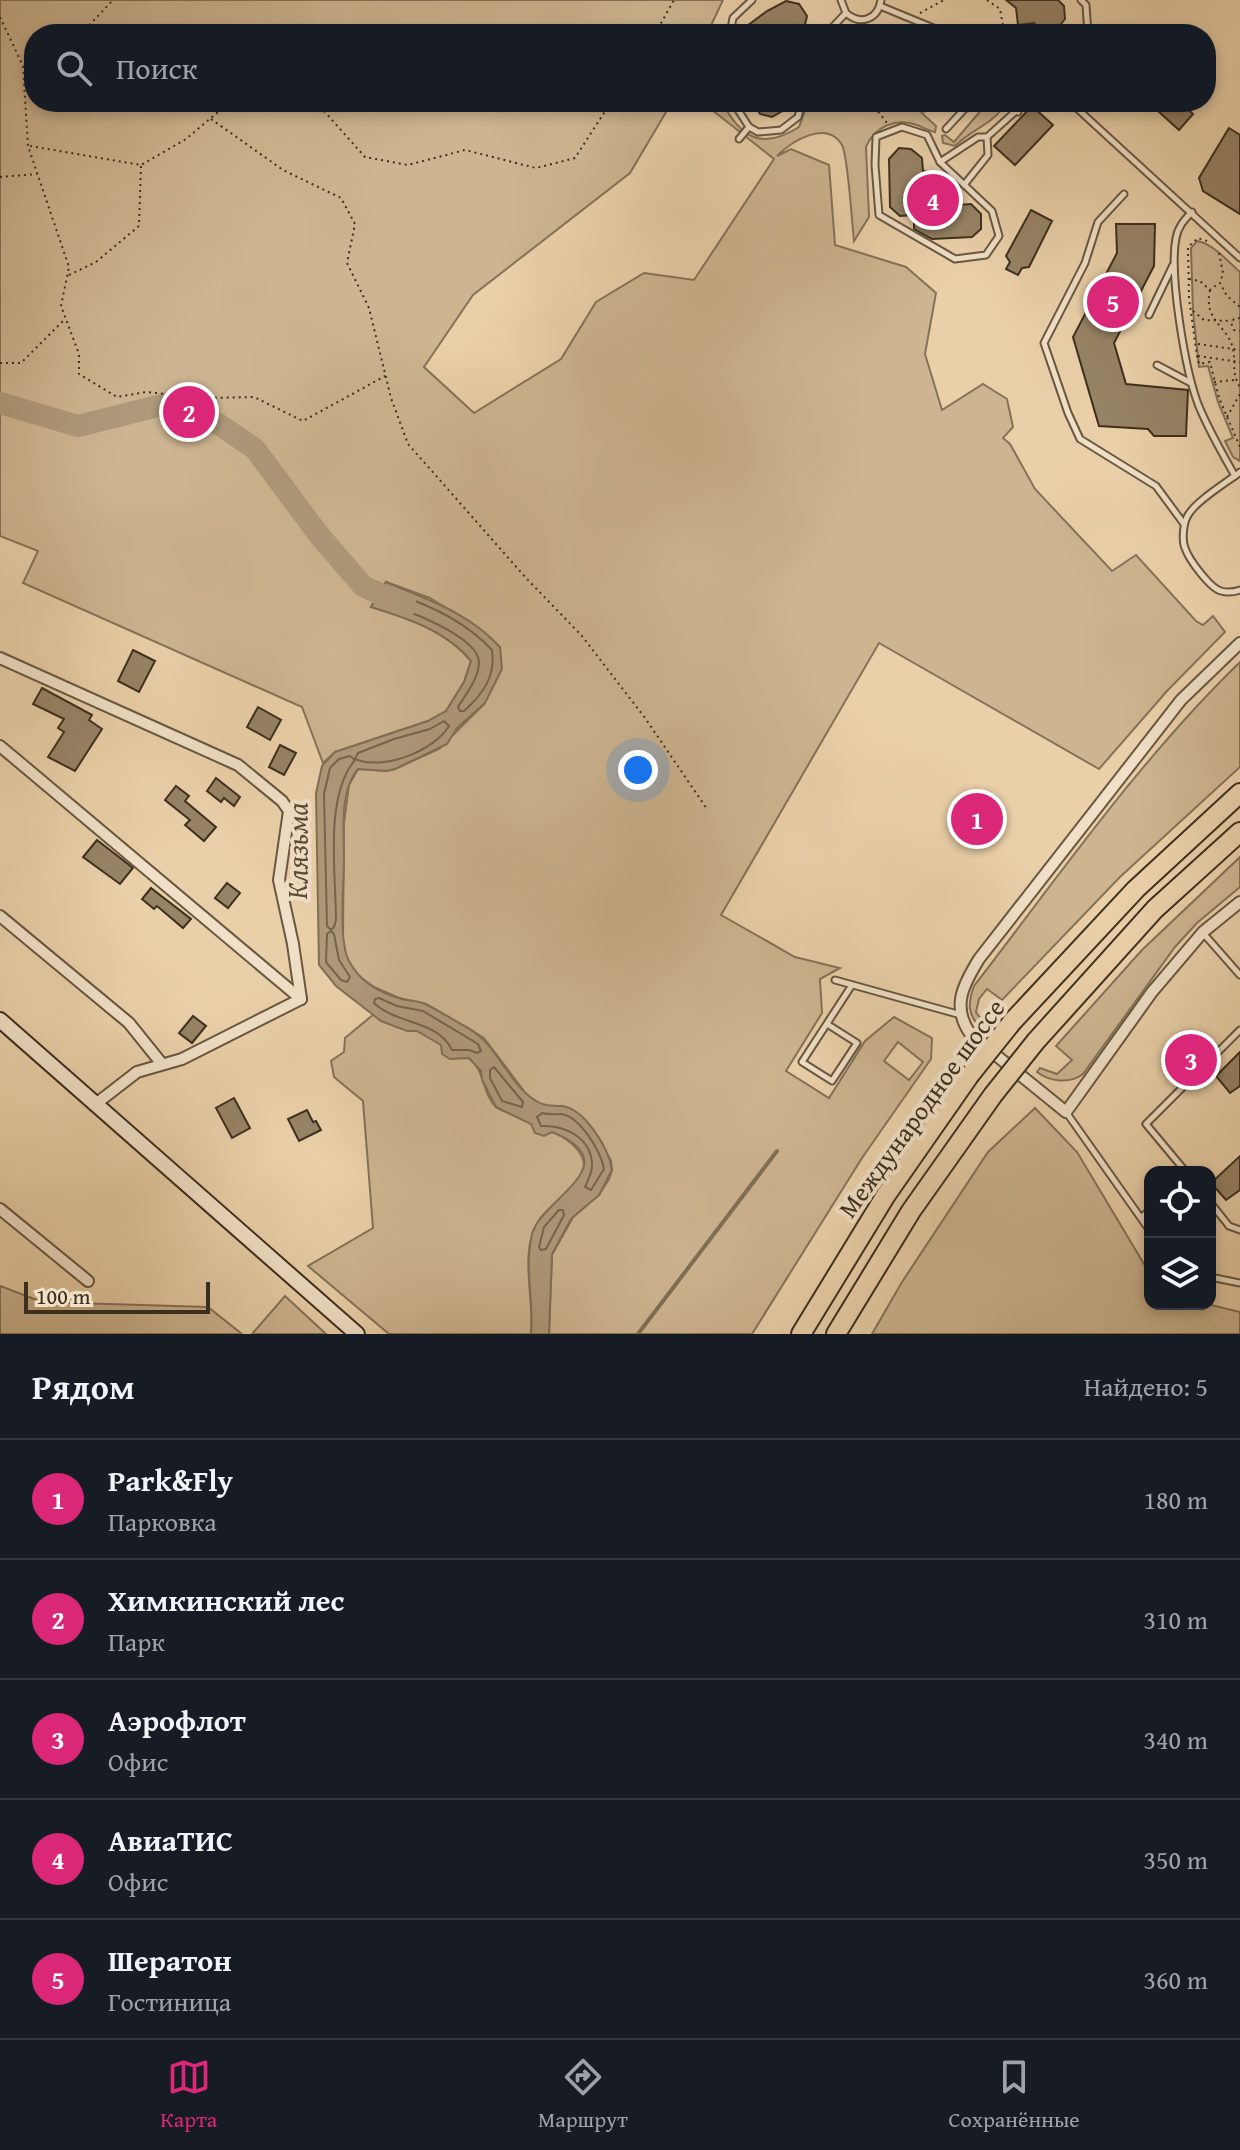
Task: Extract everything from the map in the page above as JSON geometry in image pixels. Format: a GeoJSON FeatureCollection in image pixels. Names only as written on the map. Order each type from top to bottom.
{"type":"FeatureCollection","features":[{"type":"Feature","properties":{"kind":"highway","name":"Международное шоссе"},"geometry":{"type":"LineString","coordinates":[[801,1334],[886,1195],[969,1076],[1012,1022],[1126,899],[1240,793]]}},
{"type":"Feature","properties":{"kind":"highway","name":"Международное шоссе"},"geometry":{"type":"LineString","coordinates":[[836,1334],[911,1211],[993,1095],[1036,1041],[1155,909],[1240,832]]}},
{"type":"Feature","properties":{"kind":"street"},"geometry":{"type":"LineString","coordinates":[[1240,643],[1181,700],[979,959],[961,992],[961,1015],[971,1035],[1066,1112],[1152,992],[1203,932],[1240,902]]}},
{"type":"Feature","properties":{"kind":"street"},"geometry":{"type":"LineString","coordinates":[[0,658],[238,765],[282,801],[289,811],[279,880],[301,999]]}},
{"type":"Feature","properties":{"kind":"street"},"geometry":{"type":"LineString","coordinates":[[0,746],[301,999]]}},
{"type":"Feature","properties":{"kind":"street"},"geometry":{"type":"LineString","coordinates":[[0,916],[129,1023],[162,1064]]}},
{"type":"Feature","properties":{"kind":"street"},"geometry":{"type":"LineString","coordinates":[[97,1103],[137,1072],[182,1059],[301,999]]}},
{"type":"Feature","properties":{"kind":"street"},"geometry":{"type":"LineString","coordinates":[[0,1020],[357,1334]]}},
{"type":"Feature","properties":{"kind":"street"},"geometry":{"type":"LineString","coordinates":[[0,1209],[88,1281]]}},
{"type":"Feature","properties":{"kind":"lane"},"geometry":{"type":"LineString","coordinates":[[732,24],[733,18],[752,0]]}},
{"type":"Feature","properties":{"kind":"lane"},"geometry":{"type":"LineString","coordinates":[[841,0],[851,18],[865,20],[881,3],[926,24]]}},
{"type":"Feature","properties":{"kind":"lane"},"geometry":{"type":"LineString","coordinates":[[1081,0],[1086,5],[1087,24]]}},
{"type":"Feature","properties":{"kind":"lane"},"geometry":{"type":"LineString","coordinates":[[836,24],[846,13]]}},
{"type":"Feature","properties":{"kind":"lane"},"geometry":{"type":"LineString","coordinates":[[739,112],[749,127],[758,132],[781,130],[798,117],[799,112]]}},
{"type":"Feature","properties":{"kind":"lane"},"geometry":{"type":"LineString","coordinates":[[946,129],[962,112]]}},
{"type":"Feature","properties":{"kind":"lane"},"geometry":{"type":"LineString","coordinates":[[940,162],[978,137],[987,137],[1018,112]]}},
{"type":"Feature","properties":{"kind":"lane"},"geometry":{"type":"LineString","coordinates":[[1081,112],[1240,258]]}},
{"type":"Feature","properties":{"kind":"lane"},"geometry":{"type":"LineString","coordinates":[[739,139],[749,127]]}},
{"type":"Feature","properties":{"kind":"lane"},"geometry":{"type":"LineString","coordinates":[[902,127],[927,135],[940,162],[992,211],[999,236],[986,255],[955,259],[879,215],[876,137],[902,127]]}},
{"type":"Feature","properties":{"kind":"lane"},"geometry":{"type":"LineString","coordinates":[[964,185],[988,155],[987,137]]}},
{"type":"Feature","properties":{"kind":"lane"},"geometry":{"type":"LineString","coordinates":[[1124,194],[1098,222],[1085,263],[1044,343],[1080,439],[1156,486],[1184,524]]}},
{"type":"Feature","properties":{"kind":"lane"},"geometry":{"type":"LineString","coordinates":[[1192,212],[1182,222],[1176,235],[1173,265],[1185,354],[1212,434],[1237,474],[1188,514],[1184,524],[1185,548],[1211,586],[1220,591],[1240,590]]}},
{"type":"Feature","properties":{"kind":"lane"},"geometry":{"type":"LineString","coordinates":[[1149,315],[1173,265]]}},
{"type":"Feature","properties":{"kind":"lane"},"geometry":{"type":"LineString","coordinates":[[1157,365],[1193,384]]}},
{"type":"Feature","properties":{"kind":"lane"},"geometry":{"type":"LineString","coordinates":[[1203,932],[1240,975]]}},
{"type":"Feature","properties":{"kind":"lane"},"geometry":{"type":"LineString","coordinates":[[835,980],[961,1015]]}},
{"type":"Feature","properties":{"kind":"lane"},"geometry":{"type":"LineString","coordinates":[[827,1024],[857,1043],[832,1081],[802,1062],[852,985]]}},
{"type":"Feature","properties":{"kind":"lane"},"geometry":{"type":"LineString","coordinates":[[1181,1166],[1146,1124],[1240,1030]]}},
{"type":"Feature","properties":{"kind":"lane"},"geometry":{"type":"LineString","coordinates":[[1066,1112],[1144,1220]]}},
{"type":"Feature","properties":{"kind":"lane"},"geometry":{"type":"LineString","coordinates":[[1216,1210],[1229,1226],[1240,1230]]}},
{"type":"Feature","properties":{"kind":"lane"},"geometry":{"type":"LineString","coordinates":[[1216,1278],[1240,1283]]}},
{"type":"Feature","properties":{"kind":"path"},"geometry":{"type":"LineString","coordinates":[[90,24],[113,0]]}},
{"type":"Feature","properties":{"kind":"path"},"geometry":{"type":"LineString","coordinates":[[661,24],[674,0]]}},
{"type":"Feature","properties":{"kind":"path"},"geometry":{"type":"LineString","coordinates":[[987,0],[1000,9],[1003,24]]}},
{"type":"Feature","properties":{"kind":"path"},"geometry":{"type":"LineString","coordinates":[[0,17],[23,66],[24,82]]}},
{"type":"Feature","properties":{"kind":"path"},"geometry":{"type":"LineString","coordinates":[[26,112],[28,146],[69,267],[61,306],[79,354],[79,374],[117,397],[146,392],[206,398],[254,397],[303,421],[387,375]]}},
{"type":"Feature","properties":{"kind":"path"},"geometry":{"type":"LineString","coordinates":[[28,146],[141,165],[186,139],[219,112]]}},
{"type":"Feature","properties":{"kind":"path"},"geometry":{"type":"LineString","coordinates":[[325,112],[365,157],[408,165],[465,150],[536,168],[575,158],[605,112]]}},
{"type":"Feature","properties":{"kind":"path"},"geometry":{"type":"LineString","coordinates":[[878,112],[887,125]]}},
{"type":"Feature","properties":{"kind":"path"},"geometry":{"type":"LineString","coordinates":[[211,119],[283,170],[341,198],[355,224],[347,263],[369,308],[391,398],[408,444],[526,578],[582,636],[645,718],[707,809]]}},
{"type":"Feature","properties":{"kind":"path"},"geometry":{"type":"LineString","coordinates":[[67,276],[96,262],[139,226],[141,165]]}},
{"type":"Feature","properties":{"kind":"path"},"geometry":{"type":"LineString","coordinates":[[0,177],[37,174]]}},
{"type":"Feature","properties":{"kind":"path"},"geometry":{"type":"LineString","coordinates":[[1212,243],[1198,238],[1188,247],[1190,309],[1199,364],[1210,362],[1214,382],[1240,447]]}},
{"type":"Feature","properties":{"kind":"path"},"geometry":{"type":"LineString","coordinates":[[1227,256],[1218,248],[1223,273],[1220,283],[1210,290],[1208,305],[1214,320],[1238,349]]}},
{"type":"Feature","properties":{"kind":"path"},"geometry":{"type":"LineString","coordinates":[[1189,279],[1200,281],[1210,290]]}},
{"type":"Feature","properties":{"kind":"path"},"geometry":{"type":"LineString","coordinates":[[1220,283],[1227,296],[1240,307]]}},
{"type":"Feature","properties":{"kind":"path"},"geometry":{"type":"LineString","coordinates":[[1190,309],[1200,318],[1232,321],[1240,318]]}},
{"type":"Feature","properties":{"kind":"path"},"geometry":{"type":"LineString","coordinates":[[0,363],[21,363],[65,318]]}},
{"type":"Feature","properties":{"kind":"path"},"geometry":{"type":"LineString","coordinates":[[1232,321],[1232,328],[1240,331]]}},
{"type":"Feature","properties":{"kind":"path"},"geometry":{"type":"LineString","coordinates":[[1195,343],[1238,349]]}},
{"type":"Feature","properties":{"kind":"path"},"geometry":{"type":"LineString","coordinates":[[1238,349],[1233,361],[1235,379],[1240,387]]}},
{"type":"Feature","properties":{"kind":"path"},"geometry":{"type":"LineString","coordinates":[[1185,354],[1240,362]]}},
{"type":"Feature","properties":{"kind":"path"},"geometry":{"type":"LineString","coordinates":[[1214,382],[1235,379]]}},
{"type":"Feature","properties":{"kind":"path"},"geometry":{"type":"LineString","coordinates":[[1227,417],[1240,394]]}},
{"type":"Feature","properties":{"kind":"shaded area"},"geometry":{"type":"Polygon","coordinates":[[[0,0],[723,0],[712,24],[24,24],[24,112],[666,112],[630,173],[473,295],[424,367],[474,413],[561,359],[596,302],[644,273],[694,280],[774,159],[715,112],[727,112],[745,132],[764,139],[786,134],[799,127],[804,112],[921,112],[936,126],[935,132],[909,123],[894,123],[874,134],[866,147],[869,217],[854,241],[846,162],[842,145],[836,137],[819,133],[810,135],[791,144],[777,156],[791,149],[829,165],[835,245],[906,267],[936,293],[925,354],[942,410],[983,384],[1007,399],[1013,427],[1003,438],[1010,444],[1035,489],[1112,571],[1136,555],[1196,621],[1203,625],[1213,616],[1225,632],[1167,691],[1099,769],[879,643],[721,915],[795,957],[840,968],[820,979],[822,1013],[786,1071],[829,1098],[865,1041],[894,1017],[932,1038],[931,1059],[862,1158],[752,1334],[549,1334],[552,1255],[576,1212],[599,1195],[609,1179],[611,1160],[585,1121],[571,1109],[543,1106],[527,1095],[484,1038],[426,1004],[399,998],[374,987],[359,976],[346,957],[343,939],[344,823],[349,785],[358,769],[395,769],[439,749],[485,703],[479,629],[430,598],[386,582],[371,607],[412,621],[450,641],[471,661],[464,682],[446,711],[428,721],[335,752],[323,763],[302,707],[23,583],[38,551],[0,536],[0,0]],[[898,1042],[884,1061],[909,1080],[923,1062],[898,1042]]]}},
{"type":"Feature","properties":{"kind":"shaded area"},"geometry":{"type":"Polygon","coordinates":[[[980,112],[999,112],[955,146],[943,143],[942,136],[954,142],[980,112]]]}},
{"type":"Feature","properties":{"kind":"shaded area"},"geometry":{"type":"Polygon","coordinates":[[[1197,241],[1215,249],[1240,272],[1240,461],[1233,457],[1225,441],[1233,438],[1208,366],[1199,367],[1191,248],[1197,241]]]}},
{"type":"Feature","properties":{"kind":"shaded area"},"geometry":{"type":"Polygon","coordinates":[[[1240,662],[1240,767],[1120,877],[1002,1000],[987,989],[979,999],[976,1012],[983,1022],[981,1027],[973,1018],[970,1008],[974,986],[1134,778],[1240,662]]]}},
{"type":"Feature","properties":{"kind":"shaded area"},"geometry":{"type":"Polygon","coordinates":[[[1240,857],[1240,887],[1197,923],[1175,947],[1083,1074],[1060,1080],[1037,1072],[1040,1068],[1057,1074],[1072,1060],[1056,1046],[1142,950],[1240,857]]]}},
{"type":"Feature","properties":{"kind":"shaded area"},"geometry":{"type":"Polygon","coordinates":[[[374,1014],[389,1024],[422,1032],[467,1057],[477,1067],[496,1107],[556,1133],[582,1156],[584,1165],[579,1180],[544,1214],[533,1233],[528,1261],[531,1334],[389,1334],[308,1266],[373,1228],[363,1101],[334,1077],[331,1061],[344,1052],[345,1038],[374,1014]]]}},
{"type":"Feature","properties":{"kind":"shaded area"},"geometry":{"type":"Polygon","coordinates":[[[1035,1108],[1077,1152],[1144,1264],[1144,1310],[1216,1310],[1216,1306],[1240,1312],[1240,1334],[872,1334],[902,1282],[988,1152],[1035,1108]]]}},
{"type":"Feature","properties":{"kind":"shaded area"},"geometry":{"type":"Polygon","coordinates":[[[0,1286],[42,1302],[208,1307],[242,1334],[0,1334],[0,1286]]]}},
{"type":"Feature","properties":{"kind":"shaded area"},"geometry":{"type":"Polygon","coordinates":[[[285,1296],[326,1334],[252,1334],[285,1296]]]}},
{"type":"Feature","properties":{"kind":"water"},"geometry":{"type":"Polygon","coordinates":[[[386,582],[447,608],[475,625],[500,647],[502,669],[485,703],[457,728],[447,744],[395,769],[358,769],[352,778],[345,800],[343,824],[346,952],[358,975],[378,990],[425,1004],[478,1035],[533,1099],[547,1105],[570,1108],[587,1122],[601,1141],[612,1170],[599,1195],[571,1219],[552,1254],[549,1334],[531,1334],[529,1259],[532,1234],[550,1207],[575,1182],[583,1169],[584,1156],[574,1144],[552,1132],[544,1136],[535,1133],[531,1124],[496,1107],[482,1080],[481,1071],[469,1058],[450,1059],[442,1054],[441,1045],[417,1031],[407,1031],[381,1021],[336,986],[319,965],[316,793],[322,766],[335,752],[428,721],[446,711],[464,682],[471,661],[438,634],[371,607],[386,582]]]}},
{"type":"Feature","properties":{"kind":"building"},"geometry":{"type":"Polygon","coordinates":[[[1006,0],[1058,0],[1064,6],[1065,19],[1061,24],[1018,24],[1016,8],[1006,0]]]}},
{"type":"Feature","properties":{"kind":"building"},"geometry":{"type":"Polygon","coordinates":[[[786,1],[799,4],[807,16],[805,24],[749,24],[786,1]]]}},
{"type":"Feature","properties":{"kind":"building"},"geometry":{"type":"Polygon","coordinates":[[[759,112],[781,112],[772,117],[759,112]]]}},
{"type":"Feature","properties":{"kind":"building"},"geometry":{"type":"Polygon","coordinates":[[[1026,112],[1039,112],[1053,125],[1015,165],[994,146],[1026,112]]]}},
{"type":"Feature","properties":{"kind":"building"},"geometry":{"type":"Polygon","coordinates":[[[1159,112],[1191,112],[1193,114],[1179,130],[1159,112]]]}},
{"type":"Feature","properties":{"kind":"building"},"geometry":{"type":"Polygon","coordinates":[[[1229,128],[1240,135],[1240,214],[1203,191],[1199,178],[1229,128]]]}},
{"type":"Feature","properties":{"kind":"building"},"geometry":{"type":"Polygon","coordinates":[[[899,148],[911,149],[922,158],[923,171],[929,172],[950,191],[959,205],[971,204],[981,214],[981,229],[972,237],[932,239],[914,229],[914,215],[900,216],[890,207],[889,159],[899,148]]]}},
{"type":"Feature","properties":{"kind":"building"},"geometry":{"type":"Polygon","coordinates":[[[1031,210],[1052,221],[1029,267],[1022,268],[1018,275],[1006,269],[1010,262],[1006,256],[1031,210]]]}},
{"type":"Feature","properties":{"kind":"building"},"geometry":{"type":"Polygon","coordinates":[[[1116,224],[1155,224],[1154,266],[1114,343],[1126,384],[1188,390],[1186,436],[1154,436],[1148,429],[1099,426],[1073,337],[1117,253],[1116,224]]]}},
{"type":"Feature","properties":{"kind":"building"},"geometry":{"type":"Polygon","coordinates":[[[133,650],[155,661],[139,692],[118,681],[133,650]]]}},
{"type":"Feature","properties":{"kind":"building"},"geometry":{"type":"Polygon","coordinates":[[[42,688],[92,715],[89,720],[102,729],[75,771],[48,757],[64,732],[58,728],[64,719],[33,704],[42,688]]]}},
{"type":"Feature","properties":{"kind":"building"},"geometry":{"type":"Polygon","coordinates":[[[258,707],[281,720],[270,740],[247,727],[258,707]]]}},
{"type":"Feature","properties":{"kind":"building"},"geometry":{"type":"Polygon","coordinates":[[[280,745],[296,753],[284,775],[269,767],[280,745]]]}},
{"type":"Feature","properties":{"kind":"building"},"geometry":{"type":"Polygon","coordinates":[[[216,778],[240,797],[234,806],[224,798],[221,802],[207,791],[216,778]]]}},
{"type":"Feature","properties":{"kind":"building"},"geometry":{"type":"Polygon","coordinates":[[[176,786],[189,796],[185,801],[216,827],[204,841],[185,825],[190,820],[165,800],[176,786]]]}},
{"type":"Feature","properties":{"kind":"building"},"geometry":{"type":"Polygon","coordinates":[[[97,840],[133,868],[120,884],[83,857],[97,840]]]}},
{"type":"Feature","properties":{"kind":"building"},"geometry":{"type":"Polygon","coordinates":[[[227,883],[240,893],[228,908],[215,898],[227,883]]]}},
{"type":"Feature","properties":{"kind":"building"},"geometry":{"type":"Polygon","coordinates":[[[151,888],[191,919],[183,928],[157,906],[154,909],[142,899],[151,888]]]}},
{"type":"Feature","properties":{"kind":"building"},"geometry":{"type":"Polygon","coordinates":[[[193,1016],[206,1026],[192,1043],[179,1033],[193,1016]]]}},
{"type":"Feature","properties":{"kind":"building"},"geometry":{"type":"Polygon","coordinates":[[[1240,1052],[1240,1086],[1230,1093],[1216,1076],[1240,1052]]]}},
{"type":"Feature","properties":{"kind":"building"},"geometry":{"type":"Polygon","coordinates":[[[234,1098],[250,1128],[232,1138],[216,1108],[234,1098]]]}},
{"type":"Feature","properties":{"kind":"building"},"geometry":{"type":"Polygon","coordinates":[[[307,1110],[321,1130],[299,1141],[288,1119],[307,1110]]]}},
{"type":"Feature","properties":{"kind":"building"},"geometry":{"type":"Polygon","coordinates":[[[1240,1156],[1240,1190],[1226,1200],[1216,1189],[1216,1178],[1240,1156]]]}},
{"type":"Feature","properties":{"kind":"waterway","name":"Клязьма"},"geometry":{"type":"LineString","coordinates":[[0,403],[78,426],[170,403],[220,425],[255,449],[319,535],[363,586],[406,606]]}},
{"type":"Feature","properties":{"kind":"waterway"},"geometry":{"type":"LineString","coordinates":[[638,1334],[777,1151]]}},
{"type":"Feature","properties":{"kind":"place","name":"АвиаТИС"},"geometry":{"type":"Point","coordinates":[933,200]}},
{"type":"Feature","properties":{"kind":"place","name":"Шератон"},"geometry":{"type":"Point","coordinates":[1113,302]}},
{"type":"Feature","properties":{"kind":"place","name":"Химкинский лес"},"geometry":{"type":"Point","coordinates":[189,412]}},
{"type":"Feature","properties":{"kind":"place","name":"Park&Fly"},"geometry":{"type":"Point","coordinates":[977,819]}},
{"type":"Feature","properties":{"kind":"place","name":"Аэрофлот"},"geometry":{"type":"Point","coordinates":[1191,1060]}}]}
